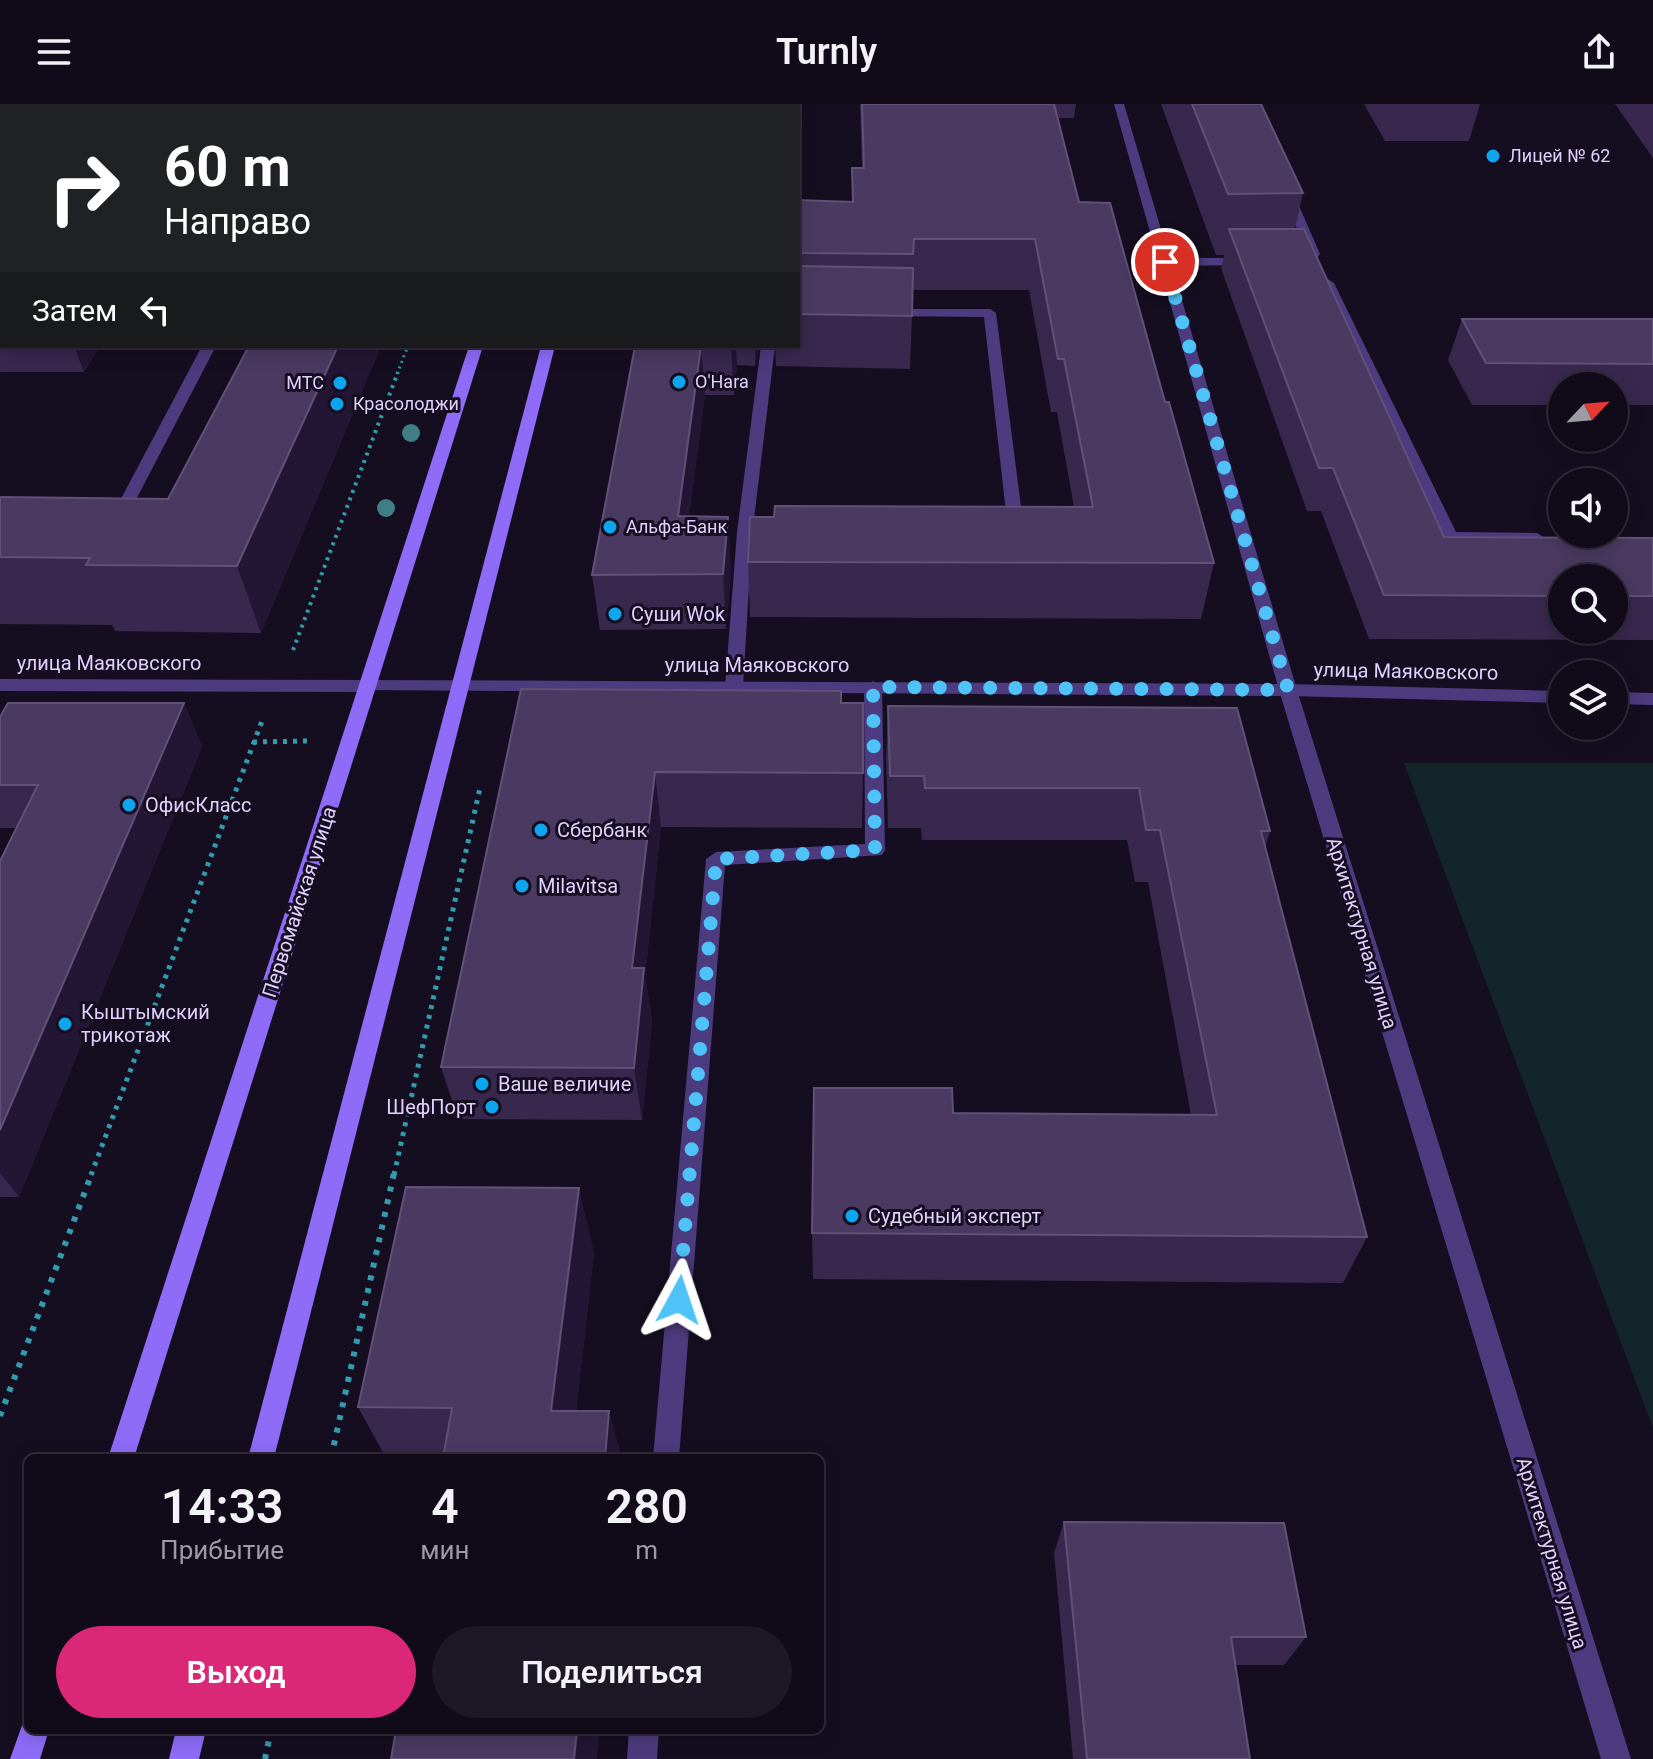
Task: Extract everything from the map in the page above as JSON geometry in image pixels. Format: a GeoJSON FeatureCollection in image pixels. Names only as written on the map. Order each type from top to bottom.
{"type":"FeatureCollection","features":[{"type":"Feature","properties":{"kind":"main road","name":"Первомайская улица"},"geometry":{"type":"LineString","coordinates":[[122,1454],[475,348]]}},
{"type":"Feature","properties":{"kind":"main road"},"geometry":{"type":"LineString","coordinates":[[262,1454],[547,348]]}},
{"type":"Feature","properties":{"kind":"main road"},"geometry":{"type":"LineString","coordinates":[[25,1759],[33,1734]]}},
{"type":"Feature","properties":{"kind":"main road"},"geometry":{"type":"LineString","coordinates":[[184,1759],[190,1734]]}},
{"type":"Feature","properties":{"kind":"street","name":"Архитектурная улица"},"geometry":{"type":"LineString","coordinates":[[1119,104],[1288,690],[1616,1759]]}},
{"type":"Feature","properties":{"kind":"street"},"geometry":{"type":"LineString","coordinates":[[1280,175],[1318,261],[1302,261]]}},
{"type":"Feature","properties":{"kind":"street"},"geometry":{"type":"LineString","coordinates":[[1165,262],[1272,261]]}},
{"type":"Feature","properties":{"kind":"street"},"geometry":{"type":"LineString","coordinates":[[1324,275],[1451,537],[1548,538]]}},
{"type":"Feature","properties":{"kind":"street"},"geometry":{"type":"LineString","coordinates":[[878,312],[990,313],[1018,530],[1003,530]]}},
{"type":"Feature","properties":{"kind":"street"},"geometry":{"type":"LineString","coordinates":[[105,515],[120,515],[208,348]]}},
{"type":"Feature","properties":{"kind":"street"},"geometry":{"type":"LineString","coordinates":[[734,687],[745,532],[768,348]]}},
{"type":"Feature","properties":{"kind":"street"},"geometry":{"type":"LineString","coordinates":[[745,532],[791,531]]}},
{"type":"Feature","properties":{"kind":"street","name":"улица Маяковского"},"geometry":{"type":"LineString","coordinates":[[0,685],[1288,690],[1548,697]]}},
{"type":"Feature","properties":{"kind":"street"},"geometry":{"type":"LineString","coordinates":[[666,1454],[716,859],[875,850],[873,687]]}},
{"type":"Feature","properties":{"kind":"street"},"geometry":{"type":"LineString","coordinates":[[1628,698],[1653,699]]}},
{"type":"Feature","properties":{"kind":"street"},"geometry":{"type":"LineString","coordinates":[[642,1759],[644,1734]]}},
{"type":"Feature","properties":{"kind":"path"},"geometry":{"type":"LineString","coordinates":[[0,1416],[253,742],[407,348]]}},
{"type":"Feature","properties":{"kind":"path"},"geometry":{"type":"LineString","coordinates":[[332,1454],[480,785]]}},
{"type":"Feature","properties":{"kind":"path"},"geometry":{"type":"LineString","coordinates":[[265,1759],[270,1734]]}},
{"type":"Feature","properties":{"kind":"green space"},"geometry":{"type":"Polygon","coordinates":[[[1404,763],[1653,763],[1653,1428],[1404,763]]]}},
{"type":"Feature","properties":{"kind":"building"},"geometry":{"type":"Polygon","coordinates":[[[862,104],[1054,104],[1079,202],[1110,203],[1214,563],[748,562],[750,517],[774,517],[775,506],[1093,507],[1064,359],[1058,359],[1035,239],[914,239],[913,254],[800,253],[800,200],[853,202],[852,168],[864,168],[862,104]]]}},
{"type":"Feature","properties":{"kind":"building"},"geometry":{"type":"Polygon","coordinates":[[[1192,104],[1261,104],[1303,193],[1228,194],[1192,104]]]}},
{"type":"Feature","properties":{"kind":"building"},"geometry":{"type":"Polygon","coordinates":[[[1229,229],[1304,229],[1444,537],[1548,537],[1548,548],[1628,548],[1628,538],[1653,538],[1653,596],[1628,596],[1628,564],[1548,564],[1548,596],[1384,595],[1333,468],[1319,468],[1229,229]]]}},
{"type":"Feature","properties":{"kind":"building"},"geometry":{"type":"Polygon","coordinates":[[[800,266],[913,268],[912,316],[800,314],[800,266]]]}},
{"type":"Feature","properties":{"kind":"building"},"geometry":{"type":"Polygon","coordinates":[[[1462,319],[1653,319],[1653,364],[1486,363],[1462,319]]]}},
{"type":"Feature","properties":{"kind":"building"},"geometry":{"type":"Polygon","coordinates":[[[248,348],[337,348],[237,566],[86,565],[90,558],[0,557],[0,497],[168,499],[248,348]]]}},
{"type":"Feature","properties":{"kind":"building"},"geometry":{"type":"Polygon","coordinates":[[[635,348],[701,348],[678,516],[728,517],[723,574],[592,575],[635,348]]]}},
{"type":"Feature","properties":{"kind":"building"},"geometry":{"type":"Polygon","coordinates":[[[521,689],[841,691],[841,703],[863,703],[863,773],[655,772],[632,968],[644,968],[634,1068],[441,1067],[521,689]]]}},
{"type":"Feature","properties":{"kind":"building"},"geometry":{"type":"Polygon","coordinates":[[[8,703],[184,703],[0,1130],[0,861],[38,785],[0,785],[0,717],[8,703]]]}},
{"type":"Feature","properties":{"kind":"building"},"geometry":{"type":"Polygon","coordinates":[[[888,706],[1237,708],[1270,831],[1261,831],[1367,1237],[812,1233],[814,1088],[952,1088],[953,1113],[1217,1115],[1160,830],[1146,830],[1139,788],[925,788],[924,776],[890,776],[888,706]]]}},
{"type":"Feature","properties":{"kind":"building"},"geometry":{"type":"Polygon","coordinates":[[[406,1187],[579,1188],[551,1411],[609,1411],[605,1454],[444,1454],[452,1408],[358,1407],[406,1187]]]}},
{"type":"Feature","properties":{"kind":"building"},"geometry":{"type":"Polygon","coordinates":[[[1064,1522],[1284,1523],[1306,1637],[1231,1637],[1250,1759],[1087,1759],[1064,1522]]]}},
{"type":"Feature","properties":{"kind":"building"},"geometry":{"type":"Polygon","coordinates":[[[395,1734],[577,1734],[574,1759],[391,1759],[395,1734]]]}},
{"type":"Feature","properties":{"kind":"place","name":"Лицей № 62"},"geometry":{"type":"Point","coordinates":[1493,156]}},
{"type":"Feature","properties":{"kind":"place","name":"O'Hara"},"geometry":{"type":"Point","coordinates":[679,382]}},
{"type":"Feature","properties":{"kind":"place","name":"МТС"},"geometry":{"type":"Point","coordinates":[340,383]}},
{"type":"Feature","properties":{"kind":"place","name":"Красолоджи"},"geometry":{"type":"Point","coordinates":[337,404]}},
{"type":"Feature","properties":{"kind":"place","name":"Альфа-Банк"},"geometry":{"type":"Point","coordinates":[610,527]}},
{"type":"Feature","properties":{"kind":"place","name":"Суши Wok"},"geometry":{"type":"Point","coordinates":[615,614]}},
{"type":"Feature","properties":{"kind":"place","name":"ОфисКласс"},"geometry":{"type":"Point","coordinates":[129,805]}},
{"type":"Feature","properties":{"kind":"place","name":"Сбербанк"},"geometry":{"type":"Point","coordinates":[541,830]}},
{"type":"Feature","properties":{"kind":"place","name":"Milavitsa"},"geometry":{"type":"Point","coordinates":[522,886]}},
{"type":"Feature","properties":{"kind":"place","name":"Кыштымский трикотаж"},"geometry":{"type":"Point","coordinates":[65,1024]}},
{"type":"Feature","properties":{"kind":"place","name":"Ваше величие"},"geometry":{"type":"Point","coordinates":[482,1084]}},
{"type":"Feature","properties":{"kind":"place","name":"ШефПорт"},"geometry":{"type":"Point","coordinates":[492,1107]}},
{"type":"Feature","properties":{"kind":"place","name":"Судебный эксперт"},"geometry":{"type":"Point","coordinates":[852,1216]}},
{"type":"Feature","properties":{"kind":"route"},"geometry":{"type":"LineString","coordinates":[[679,1300],[716,859],[875,850],[873,687],[1288,690],[1165,262]]}}]}
